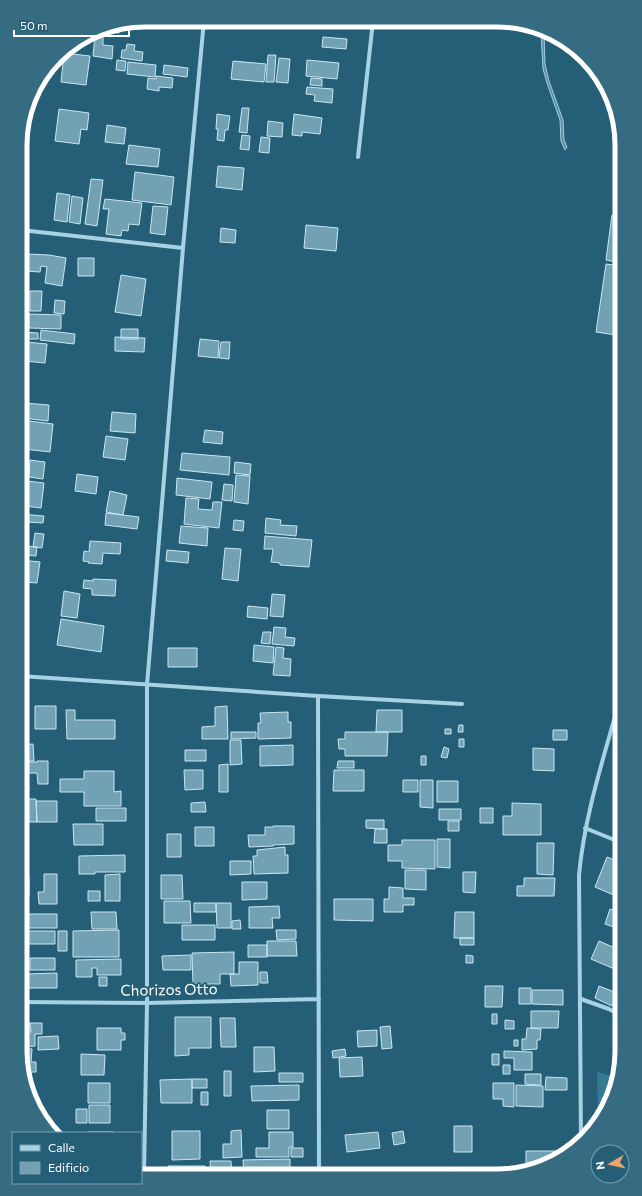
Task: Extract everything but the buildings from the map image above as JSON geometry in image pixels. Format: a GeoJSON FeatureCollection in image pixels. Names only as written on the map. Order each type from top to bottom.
{"type":"FeatureCollection","features":[{"type":"Feature","properties":{"kind":"street"},"geometry":{"type":"LineString","coordinates":[[144,1169],[147,1003],[147,684],[183,248],[203,27]]}},
{"type":"Feature","properties":{"kind":"street"},"geometry":{"type":"LineString","coordinates":[[358,156],[373,27]]}},
{"type":"Feature","properties":{"kind":"street"},"geometry":{"type":"LineString","coordinates":[[27,231],[183,248]]}},
{"type":"Feature","properties":{"kind":"street"},"geometry":{"type":"LineString","coordinates":[[27,676],[462,704]]}},
{"type":"Feature","properties":{"kind":"street"},"geometry":{"type":"LineString","coordinates":[[318,696],[319,1169]]}},
{"type":"Feature","properties":{"kind":"street"},"geometry":{"type":"LineString","coordinates":[[581,1135],[579,875],[581,852],[586,828],[615,717]]}},
{"type":"Feature","properties":{"kind":"street"},"geometry":{"type":"LineString","coordinates":[[586,828],[615,840]]}},
{"type":"Feature","properties":{"kind":"street","name":"Chorizos Otto"},"geometry":{"type":"LineString","coordinates":[[27,1002],[147,1003],[318,999]]}},
{"type":"Feature","properties":{"kind":"street"},"geometry":{"type":"LineString","coordinates":[[580,999],[615,1012]]}},
{"type":"Feature","properties":{"kind":"shaded area"},"geometry":{"type":"Polygon","coordinates":[[[541,36],[544,37],[545,64],[549,81],[563,120],[564,140],[567,147],[565,150],[561,141],[560,120],[543,69],[541,36]]]}},
{"type":"Feature","properties":{"kind":"shaded area"},"geometry":{"type":"Polygon","coordinates":[[[597,1072],[612,1076],[609,1089],[598,1112],[597,1072]]]}}]}
